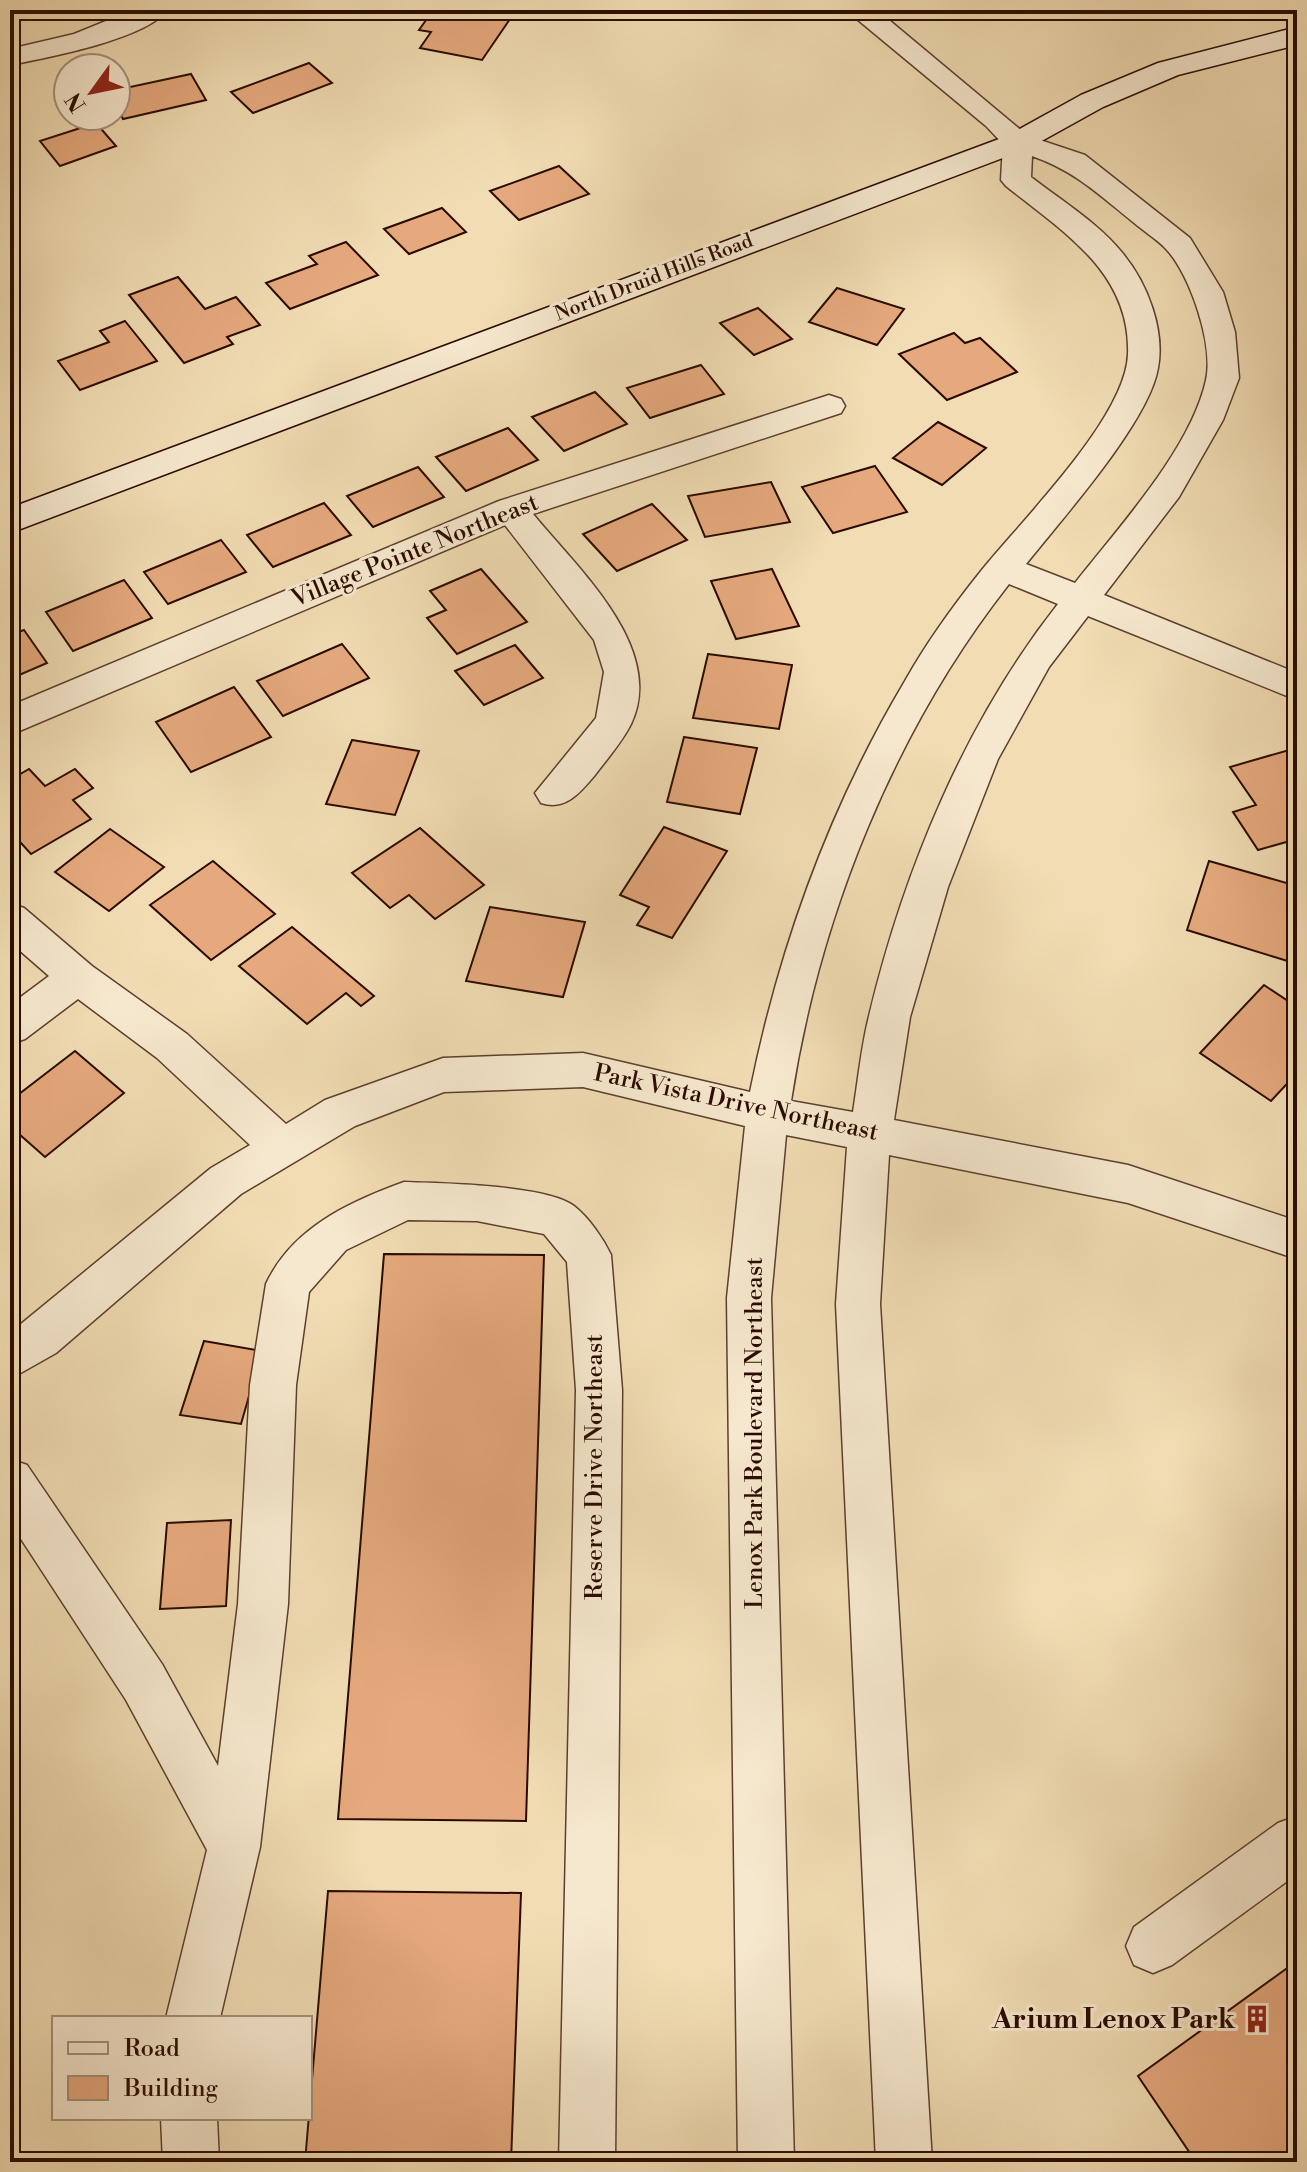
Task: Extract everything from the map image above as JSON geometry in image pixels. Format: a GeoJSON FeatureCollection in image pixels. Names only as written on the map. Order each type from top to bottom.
{"type":"FeatureCollection","features":[{"type":"Feature","properties":{"kind":"main road","name":"North Druid Hills Road"},"geometry":{"type":"LineString","coordinates":[[10,521],[1018,142],[1092,101],[1168,69],[1297,36]]}},
{"type":"Feature","properties":{"kind":"street"},"geometry":{"type":"LineString","coordinates":[[10,57],[84,42],[127,26],[153,10]]}},
{"type":"Feature","properties":{"kind":"street"},"geometry":{"type":"LineString","coordinates":[[860,10],[996,120],[1018,142],[1075,161],[1179,244],[1207,292],[1219,332],[1223,378],[1207,420],[1167,489],[1035,659],[979,759],[928,887],[889,1017],[865,1171],[858,1304],[904,2162]]}},
{"type":"Feature","properties":{"kind":"street","name":"Lenox Park Boulevard Northeast"},"geometry":{"type":"LineString","coordinates":[[766,2162],[749,1298],[761,1157],[792,997],[837,862],[893,731],[956,628],[1092,461],[1130,398],[1143,366],[1142,330],[1133,297],[1113,261],[1016,180],[1018,142]]}},
{"type":"Feature","properties":{"kind":"street","name":"Village Pointe Northeast"},"geometry":{"type":"LineString","coordinates":[[10,721],[511,509],[829,406]]}},
{"type":"Feature","properties":{"kind":"street"},"geometry":{"type":"LineString","coordinates":[[511,509],[611,636],[622,672],[614,721],[554,793]]}},
{"type":"Feature","properties":{"kind":"street"},"geometry":{"type":"LineString","coordinates":[[1003,568],[1297,687]]}},
{"type":"Feature","properties":{"kind":"street"},"geometry":{"type":"LineString","coordinates":[[10,919],[78,977],[172,1046],[283,1148]]}},
{"type":"Feature","properties":{"kind":"street"},"geometry":{"type":"LineString","coordinates":[[10,1027],[78,977]]}},
{"type":"Feature","properties":{"kind":"street","name":"Park Vista Drive Northeast"},"geometry":{"type":"LineString","coordinates":[[10,1358],[40,1339],[226,1181],[340,1113],[443,1075],[583,1070],[769,1114],[1128,1184],[1297,1240]]}},
{"type":"Feature","properties":{"kind":"street","name":"Reserve Drive Northeast"},"geometry":{"type":"LineString","coordinates":[[193,2016],[234,1847],[263,1604],[273,1385],[288,1284],[330,1236],[404,1201],[477,1202],[557,1218],[589,1255],[599,1390],[587,2162]]}},
{"type":"Feature","properties":{"kind":"street"},"geometry":{"type":"LineString","coordinates":[[10,1481],[144,1682],[234,1847]]}},
{"type":"Feature","properties":{"kind":"street"},"geometry":{"type":"LineString","coordinates":[[1153,1946],[1297,1842]]}},
{"type":"Feature","properties":{"kind":"street"},"geometry":{"type":"LineString","coordinates":[[189,2120],[191,2162]]}},
{"type":"Feature","properties":{"kind":"building"},"geometry":{"type":"Polygon","coordinates":[[[451,10],[510,19],[482,60],[420,48],[431,32],[419,30],[431,13],[446,16],[451,10]]]}},
{"type":"Feature","properties":{"kind":"building"},"geometry":{"type":"Polygon","coordinates":[[[309,63],[332,83],[253,113],[231,92],[309,63]]]}},
{"type":"Feature","properties":{"kind":"building"},"geometry":{"type":"Polygon","coordinates":[[[191,74],[206,100],[132,117],[132,87],[191,74]]]}},
{"type":"Feature","properties":{"kind":"building"},"geometry":{"type":"Polygon","coordinates":[[[68,132],[104,132],[116,146],[60,166],[40,141],[68,132]]]}},
{"type":"Feature","properties":{"kind":"building"},"geometry":{"type":"Polygon","coordinates":[[[559,166],[589,194],[519,220],[490,191],[559,166]]]}},
{"type":"Feature","properties":{"kind":"building"},"geometry":{"type":"Polygon","coordinates":[[[442,208],[466,232],[409,254],[384,229],[442,208]]]}},
{"type":"Feature","properties":{"kind":"building"},"geometry":{"type":"Polygon","coordinates":[[[346,242],[378,275],[290,309],[266,283],[317,264],[309,256],[346,242]]]}},
{"type":"Feature","properties":{"kind":"building"},"geometry":{"type":"Polygon","coordinates":[[[178,277],[205,309],[236,297],[260,325],[227,337],[233,344],[184,363],[129,295],[178,277]]]}},
{"type":"Feature","properties":{"kind":"building"},"geometry":{"type":"Polygon","coordinates":[[[837,288],[904,309],[877,345],[809,322],[837,288]]]}},
{"type":"Feature","properties":{"kind":"building"},"geometry":{"type":"Polygon","coordinates":[[[758,308],[792,339],[754,355],[720,323],[758,308]]]}},
{"type":"Feature","properties":{"kind":"building"},"geometry":{"type":"Polygon","coordinates":[[[125,321],[157,361],[80,390],[58,361],[109,342],[100,331],[125,321]]]}},
{"type":"Feature","properties":{"kind":"building"},"geometry":{"type":"Polygon","coordinates":[[[954,333],[965,343],[980,338],[1017,372],[947,400],[899,354],[954,333]]]}},
{"type":"Feature","properties":{"kind":"building"},"geometry":{"type":"Polygon","coordinates":[[[701,365],[724,394],[650,418],[627,388],[701,365]]]}},
{"type":"Feature","properties":{"kind":"building"},"geometry":{"type":"Polygon","coordinates":[[[595,392],[627,424],[564,451],[532,417],[595,392]]]}},
{"type":"Feature","properties":{"kind":"building"},"geometry":{"type":"Polygon","coordinates":[[[938,422],[986,448],[942,485],[893,458],[938,422]]]}},
{"type":"Feature","properties":{"kind":"building"},"geometry":{"type":"Polygon","coordinates":[[[508,428],[538,460],[466,491],[436,457],[508,428]]]}},
{"type":"Feature","properties":{"kind":"building"},"geometry":{"type":"Polygon","coordinates":[[[875,466],[907,512],[833,533],[802,487],[875,466]]]}},
{"type":"Feature","properties":{"kind":"building"},"geometry":{"type":"Polygon","coordinates":[[[418,467],[444,497],[373,527],[347,496],[418,467]]]}},
{"type":"Feature","properties":{"kind":"building"},"geometry":{"type":"Polygon","coordinates":[[[771,482],[790,522],[705,537],[688,496],[771,482]]]}},
{"type":"Feature","properties":{"kind":"building"},"geometry":{"type":"Polygon","coordinates":[[[324,503],[351,535],[273,567],[247,535],[324,503]]]}},
{"type":"Feature","properties":{"kind":"building"},"geometry":{"type":"Polygon","coordinates":[[[652,504],[687,540],[617,571],[583,534],[652,504]]]}},
{"type":"Feature","properties":{"kind":"building"},"geometry":{"type":"Polygon","coordinates":[[[221,540],[246,572],[168,604],[144,572],[221,540]]]}},
{"type":"Feature","properties":{"kind":"building"},"geometry":{"type":"Polygon","coordinates":[[[481,569],[527,622],[457,654],[427,618],[446,610],[430,591],[481,569]]]}},
{"type":"Feature","properties":{"kind":"building"},"geometry":{"type":"Polygon","coordinates":[[[772,569],[799,626],[736,639],[711,581],[772,569]]]}},
{"type":"Feature","properties":{"kind":"building"},"geometry":{"type":"Polygon","coordinates":[[[124,580],[152,618],[73,651],[46,612],[124,580]]]}},
{"type":"Feature","properties":{"kind":"building"},"geometry":{"type":"Polygon","coordinates":[[[24,630],[47,663],[10,679],[10,635],[24,630]]]}},
{"type":"Feature","properties":{"kind":"building"},"geometry":{"type":"Polygon","coordinates":[[[342,644],[369,678],[283,716],[257,681],[342,644]]]}},
{"type":"Feature","properties":{"kind":"building"},"geometry":{"type":"Polygon","coordinates":[[[515,645],[543,678],[484,705],[455,671],[515,645]]]}},
{"type":"Feature","properties":{"kind":"building"},"geometry":{"type":"Polygon","coordinates":[[[708,654],[792,665],[779,729],[693,718],[708,654]]]}},
{"type":"Feature","properties":{"kind":"building"},"geometry":{"type":"Polygon","coordinates":[[[234,687],[271,737],[191,772],[156,722],[234,687]]]}},
{"type":"Feature","properties":{"kind":"building"},"geometry":{"type":"Polygon","coordinates":[[[684,737],[757,748],[740,814],[667,802],[684,737]]]}},
{"type":"Feature","properties":{"kind":"building"},"geometry":{"type":"Polygon","coordinates":[[[352,740],[419,751],[395,815],[326,804],[352,740]]]}},
{"type":"Feature","properties":{"kind":"building"},"geometry":{"type":"Polygon","coordinates":[[[1296,748],[1297,839],[1258,850],[1233,812],[1256,805],[1230,767],[1296,748]]]}},
{"type":"Feature","properties":{"kind":"building"},"geometry":{"type":"Polygon","coordinates":[[[29,769],[45,786],[75,769],[93,788],[73,800],[91,819],[31,854],[10,831],[10,780],[29,769]]]}},
{"type":"Feature","properties":{"kind":"building"},"geometry":{"type":"Polygon","coordinates":[[[664,827],[727,851],[672,938],[637,925],[649,907],[620,895],[664,827]]]}},
{"type":"Feature","properties":{"kind":"building"},"geometry":{"type":"Polygon","coordinates":[[[420,828],[484,885],[435,919],[409,895],[390,908],[352,873],[420,828]]]}},
{"type":"Feature","properties":{"kind":"building"},"geometry":{"type":"Polygon","coordinates":[[[110,829],[164,867],[109,911],[55,872],[110,829]]]}},
{"type":"Feature","properties":{"kind":"building"},"geometry":{"type":"Polygon","coordinates":[[[213,861],[275,914],[211,960],[150,905],[213,861]]]}},
{"type":"Feature","properties":{"kind":"building"},"geometry":{"type":"Polygon","coordinates":[[[1209,861],[1297,886],[1297,951],[1294,963],[1187,930],[1209,861]]]}},
{"type":"Feature","properties":{"kind":"building"},"geometry":{"type":"Polygon","coordinates":[[[490,907],[585,922],[563,997],[466,981],[490,907]]]}},
{"type":"Feature","properties":{"kind":"building"},"geometry":{"type":"Polygon","coordinates":[[[292,927],[374,996],[361,1006],[346,993],[307,1024],[239,966],[292,927]]]}},
{"type":"Feature","properties":{"kind":"building"},"geometry":{"type":"Polygon","coordinates":[[[1264,985],[1297,1007],[1297,1073],[1271,1101],[1200,1053],[1264,985]]]}},
{"type":"Feature","properties":{"kind":"building"},"geometry":{"type":"Polygon","coordinates":[[[75,1051],[124,1093],[45,1157],[10,1126],[10,1101],[75,1051]]]}},
{"type":"Feature","properties":{"kind":"building"},"geometry":{"type":"Polygon","coordinates":[[[384,1254],[544,1255],[526,1821],[338,1819],[384,1254]]]}},
{"type":"Feature","properties":{"kind":"building"},"geometry":{"type":"Polygon","coordinates":[[[204,1341],[262,1351],[241,1424],[180,1415],[204,1341]]]}},
{"type":"Feature","properties":{"kind":"building"},"geometry":{"type":"Polygon","coordinates":[[[231,1520],[226,1606],[160,1609],[167,1523],[231,1520]]]}},
{"type":"Feature","properties":{"kind":"building"},"geometry":{"type":"Polygon","coordinates":[[[328,1891],[521,1893],[511,2162],[305,2162],[309,2120],[312,2120],[312,2080],[328,1891]]]}},
{"type":"Feature","properties":{"kind":"building","name":"Arium Lenox Park"},"geometry":{"type":"Polygon","coordinates":[[[1297,1961],[1297,2162],[1196,2162],[1138,2076],[1297,1961]]]}},
{"type":"Feature","properties":{"kind":"place","name":"Arium Lenox Park"},"geometry":{"type":"Point","coordinates":[1257,2019]}}]}
